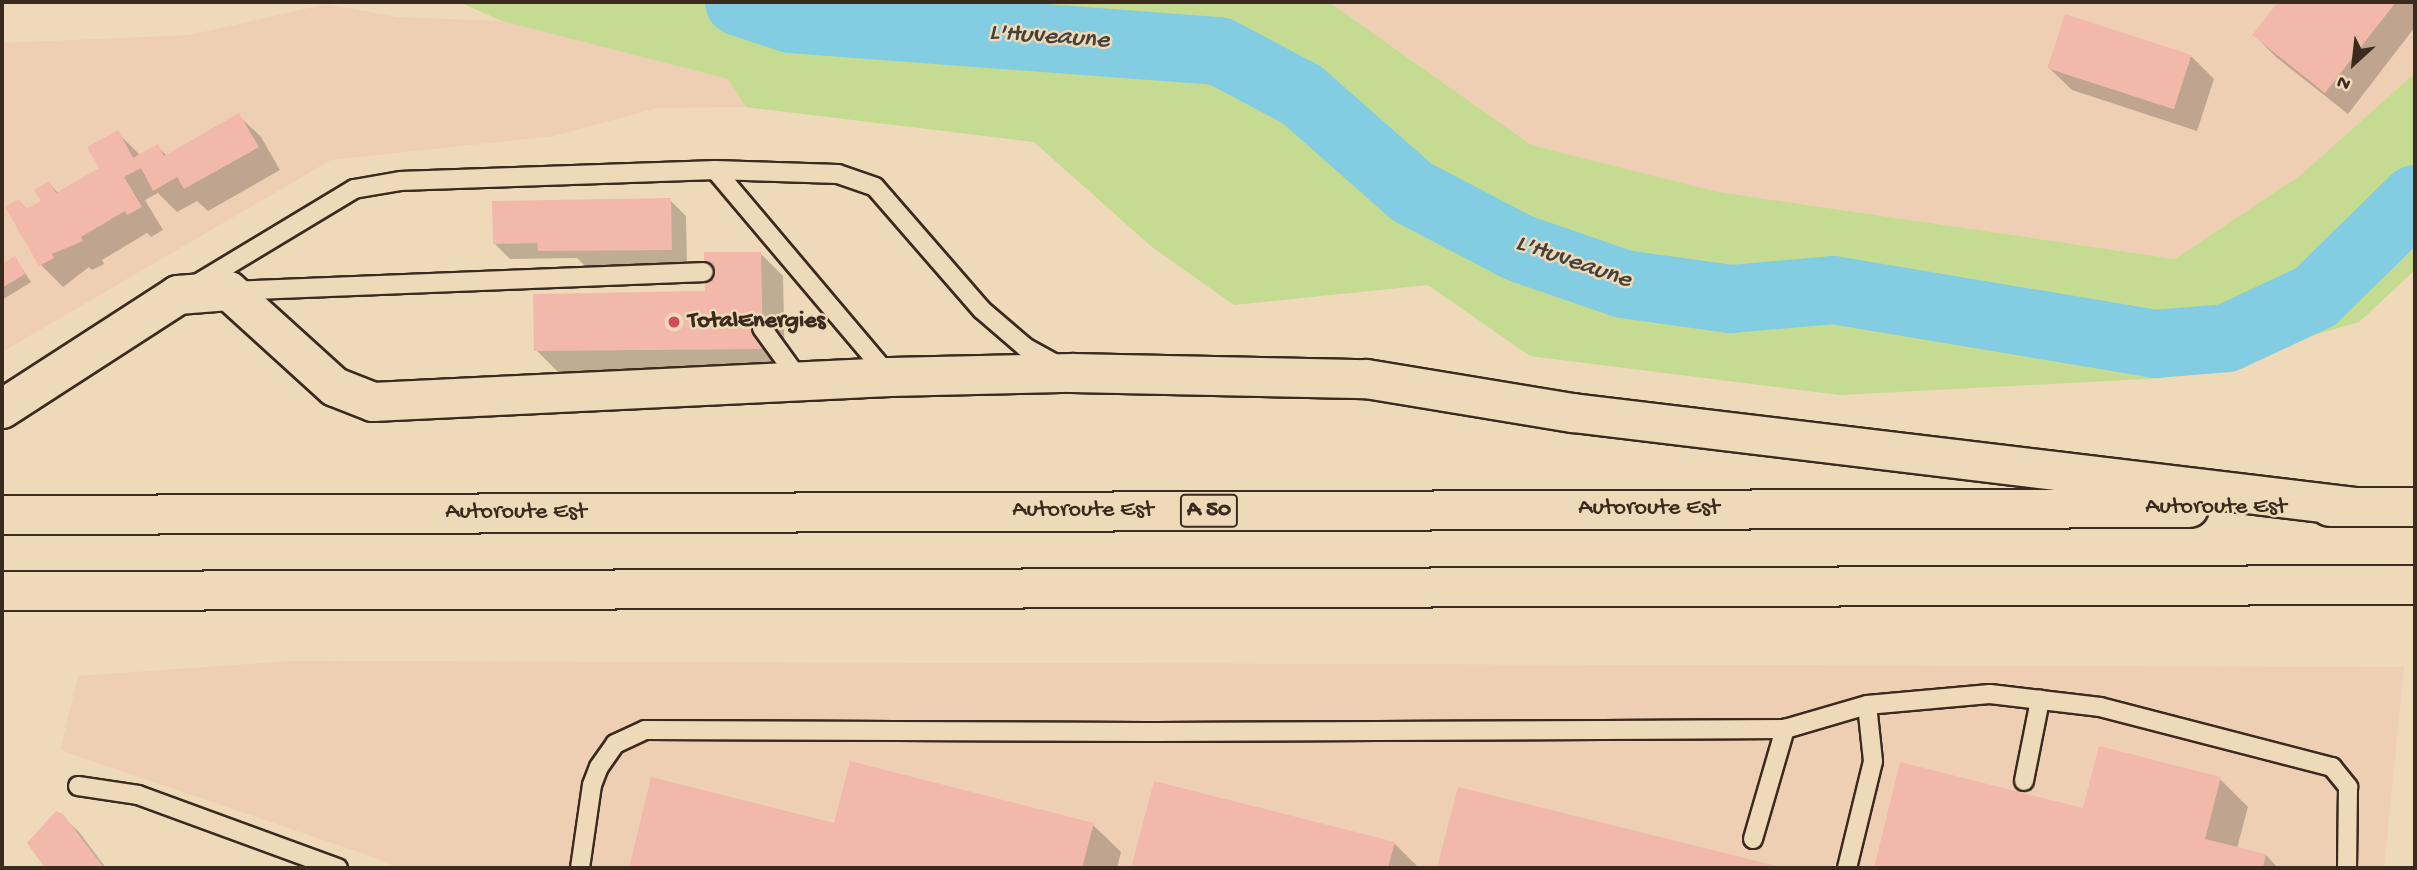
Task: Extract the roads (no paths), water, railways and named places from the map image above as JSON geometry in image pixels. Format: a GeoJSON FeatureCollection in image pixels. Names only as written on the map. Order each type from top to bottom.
{"type":"FeatureCollection","features":[{"type":"Feature","properties":{"kind":"highway"},"geometry":{"type":"LineString","coordinates":[[2,409],[178,295],[229,291],[335,387],[373,402],[890,377],[1072,373],[1367,379],[1573,413],[2356,507]]}},
{"type":"Feature","properties":{"kind":"highway","name":"Autoroute Est"},"geometry":{"type":"LineString","coordinates":[[2,515],[2415,507]]}},
{"type":"Feature","properties":{"kind":"highway"},"geometry":{"type":"LineString","coordinates":[[2,591],[2415,584]]}},
{"type":"Feature","properties":{"kind":"lane"},"geometry":{"type":"LineString","coordinates":[[715,170],[890,377]]}},
{"type":"Feature","properties":{"kind":"lane"},"geometry":{"type":"LineString","coordinates":[[178,295],[354,189],[401,181],[715,170],[838,174],[876,187],[982,310],[1025,347],[1072,373]]}},
{"type":"Feature","properties":{"kind":"lane"},"geometry":{"type":"LineString","coordinates":[[229,291],[704,272]]}},
{"type":"Feature","properties":{"kind":"lane"},"geometry":{"type":"LineString","coordinates":[[762,328],[801,382]]}},
{"type":"Feature","properties":{"kind":"lane"},"geometry":{"type":"LineString","coordinates":[[580,868],[592,786],[599,767],[615,744],[645,730],[1169,732],[1785,729],[1867,705],[1990,694],[2100,707],[2332,767],[2348,787],[2347,868]]}},
{"type":"Feature","properties":{"kind":"lane"},"geometry":{"type":"LineString","coordinates":[[2024,782],[2040,700]]}},
{"type":"Feature","properties":{"kind":"lane"},"geometry":{"type":"LineString","coordinates":[[1847,868],[1873,761],[1867,705]]}},
{"type":"Feature","properties":{"kind":"lane"},"geometry":{"type":"LineString","coordinates":[[1753,839],[1785,729]]}},
{"type":"Feature","properties":{"kind":"lane"},"geometry":{"type":"LineString","coordinates":[[78,786],[138,795],[338,868]]}},
{"type":"Feature","properties":{"kind":"waterway","name":"L'Huveaune"},"geometry":{"type":"LineString","coordinates":[[739,2],[791,19],[1219,51],[1302,95],[1412,192],[1519,248],[1623,284],[1731,299],[1833,290],[2154,344],[2227,338],[2315,297],[2415,199]]}},
{"type":"Feature","properties":{"kind":"place","name":"TotalEnergies"},"geometry":{"type":"Point","coordinates":[674,322]}}]}
